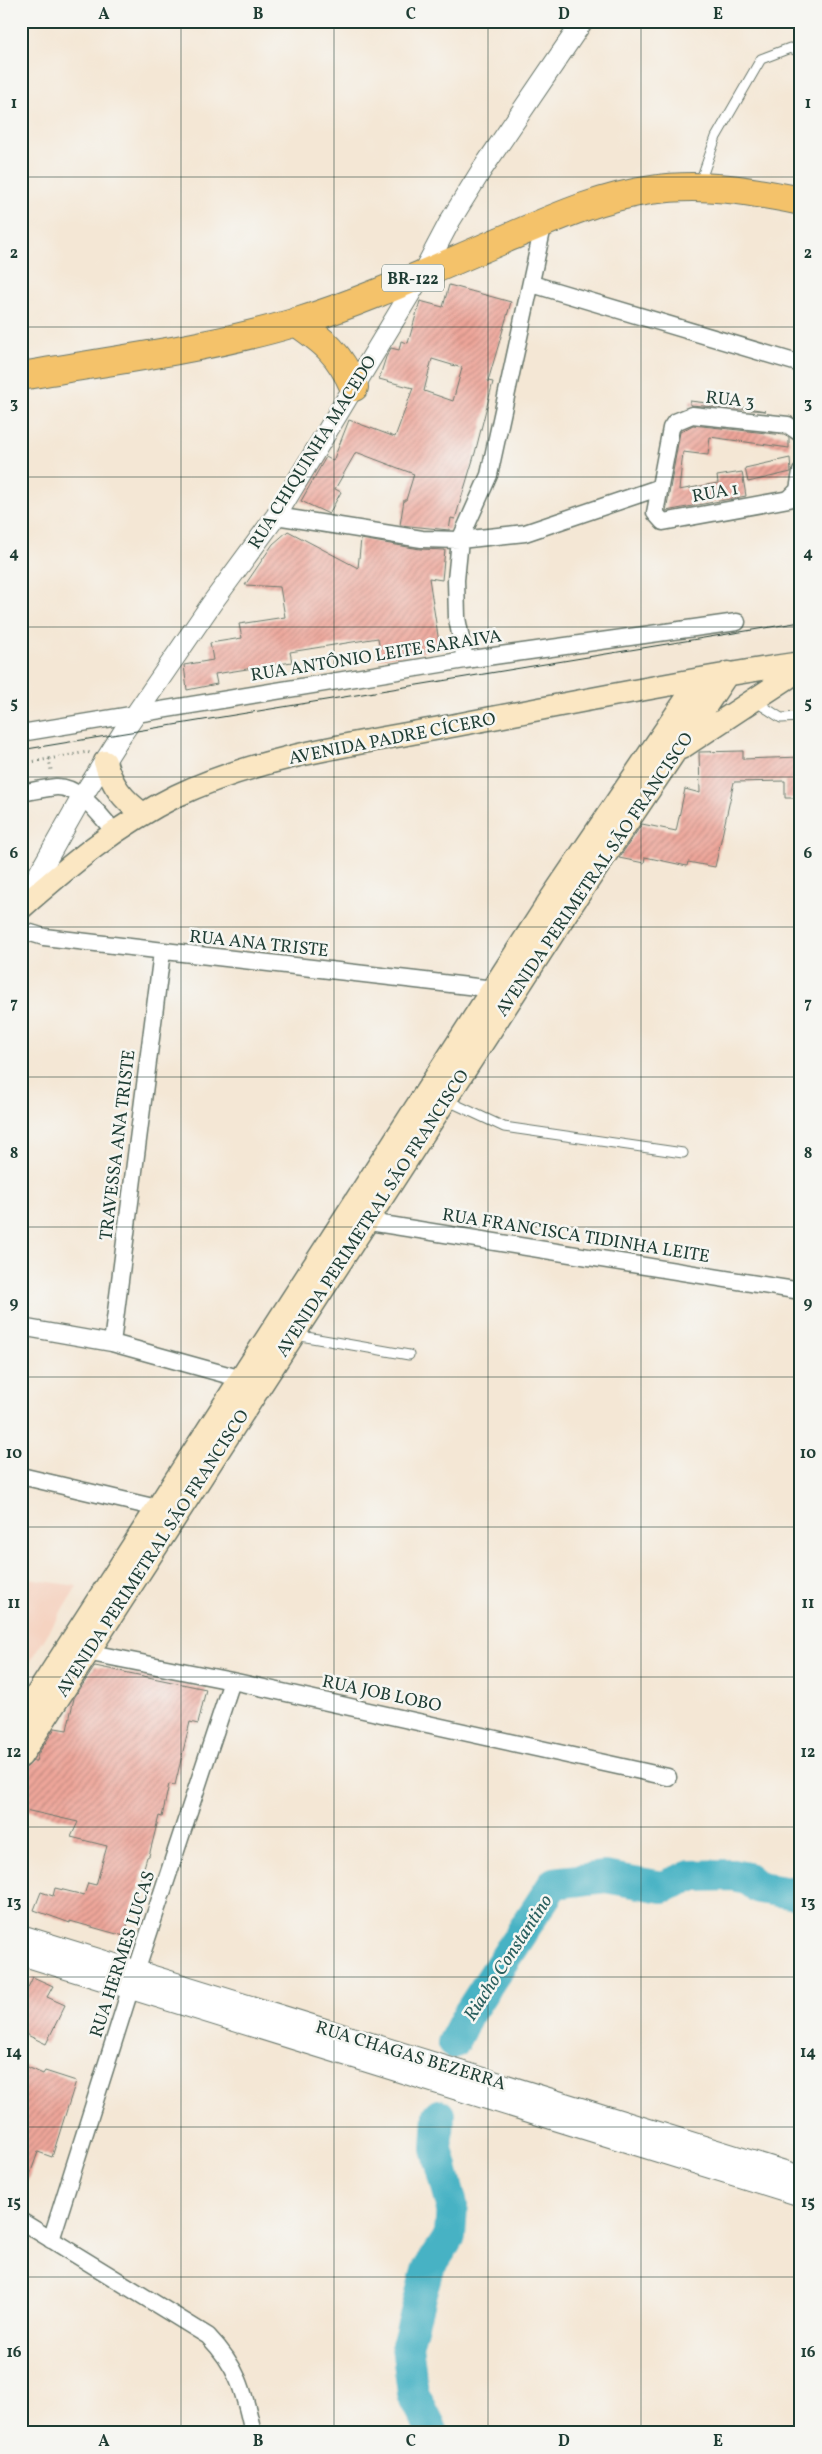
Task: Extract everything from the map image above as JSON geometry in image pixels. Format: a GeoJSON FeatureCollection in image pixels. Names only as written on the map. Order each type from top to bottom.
{"type":"FeatureCollection","features":[{"type":"Feature","properties":{"kind":"highway","name":"BR-122"},"geometry":{"type":"LineString","coordinates":[[21,376],[192,348],[296,322],[422,274],[544,222],[617,197],[652,189],[746,190],[801,201]]}},
{"type":"Feature","properties":{"kind":"highway"},"geometry":{"type":"LineString","coordinates":[[296,322],[330,346],[346,368],[354,386]]}},
{"type":"Feature","properties":{"kind":"main road","name":"AVENIDA PADRE CÍCERO"},"geometry":{"type":"LineString","coordinates":[[21,907],[71,864],[114,831],[178,795],[223,776],[284,759],[728,673],[801,662]]}},
{"type":"Feature","properties":{"kind":"main road"},"geometry":{"type":"LineString","coordinates":[[674,753],[801,670]]}},
{"type":"Feature","properties":{"kind":"main road","name":"AVENIDA PERIMETRAL SÃO FRANCISCO"},"geometry":{"type":"LineString","coordinates":[[21,1719],[293,1335],[356,1220],[494,989],[674,753],[728,673]]}},
{"type":"Feature","properties":{"kind":"main road","name":"AVENIDA PERIMETRAL SÃO FRANCISCO"},"geometry":{"type":"LineString","coordinates":[[21,1756],[86,1652],[242,1379],[445,1100],[560,904],[700,679]]}},
{"type":"Feature","properties":{"kind":"main road"},"geometry":{"type":"LineString","coordinates":[[105,762],[118,793],[143,814]]}},
{"type":"Feature","properties":{"kind":"street","name":"RUA CHIQUINHA MACEDO"},"geometry":{"type":"LineString","coordinates":[[21,907],[82,797],[212,603],[276,516],[422,274],[450,220],[481,170],[583,21]]}},
{"type":"Feature","properties":{"kind":"street"},"geometry":{"type":"LineString","coordinates":[[465,660],[457,618],[456,580],[460,540],[489,475],[544,222]]}},
{"type":"Feature","properties":{"kind":"street"},"geometry":{"type":"LineString","coordinates":[[532,284],[801,364]]}},
{"type":"Feature","properties":{"kind":"street","name":"RUA 3"},"geometry":{"type":"LineString","coordinates":[[658,488],[671,428],[675,422],[692,415],[795,429]]}},
{"type":"Feature","properties":{"kind":"street","name":"RUA 1"},"geometry":{"type":"LineString","coordinates":[[658,488],[655,513],[663,522],[789,499],[798,490],[800,477]]}},
{"type":"Feature","properties":{"kind":"street"},"geometry":{"type":"LineString","coordinates":[[276,516],[422,539],[460,540],[525,534],[658,488]]}},
{"type":"Feature","properties":{"kind":"street","name":"RUA ANTÔNIO LEITE SARAIVA"},"geometry":{"type":"LineString","coordinates":[[21,733],[465,660],[738,622]]}},
{"type":"Feature","properties":{"kind":"street"},"geometry":{"type":"LineString","coordinates":[[21,793],[57,787],[70,790],[82,797],[114,831]]}},
{"type":"Feature","properties":{"kind":"street","name":"RUA ANA TRISTE"},"geometry":{"type":"LineString","coordinates":[[21,930],[44,937],[162,952],[494,989]]}},
{"type":"Feature","properties":{"kind":"street","name":"TRAVESSA ANA TRISTE"},"geometry":{"type":"LineString","coordinates":[[112,1343],[162,952]]}},
{"type":"Feature","properties":{"kind":"street","name":"RUA FRANCISCA TIDINHA LEITE"},"geometry":{"type":"LineString","coordinates":[[356,1220],[801,1291]]}},
{"type":"Feature","properties":{"kind":"street"},"geometry":{"type":"LineString","coordinates":[[21,1328],[112,1343],[242,1379]]}},
{"type":"Feature","properties":{"kind":"street"},"geometry":{"type":"LineString","coordinates":[[21,1476],[167,1512]]}},
{"type":"Feature","properties":{"kind":"street","name":"RUA JOB LOBO"},"geometry":{"type":"LineString","coordinates":[[86,1652],[232,1681],[668,1777]]}},
{"type":"Feature","properties":{"kind":"street","name":"RUA HERMES LUCAS"},"geometry":{"type":"LineString","coordinates":[[51,2240],[232,1681]]}},
{"type":"Feature","properties":{"kind":"street","name":"RUA CHAGAS BEZERRA"},"geometry":{"type":"LineString","coordinates":[[21,1935],[134,1981],[801,2196]]}},
{"type":"Feature","properties":{"kind":"street","name":"RUA CHAGAS BEZERRA"},"geometry":{"type":"LineString","coordinates":[[21,1955],[134,1981],[801,2176]]}},
{"type":"Feature","properties":{"kind":"street"},"geometry":{"type":"LineString","coordinates":[[21,2221],[208,2336],[231,2363],[241,2383],[254,2433]]}},
{"type":"Feature","properties":{"kind":"lane"},"geometry":{"type":"LineString","coordinates":[[698,188],[716,136],[762,59],[790,48],[801,52]]}},
{"type":"Feature","properties":{"kind":"lane"},"geometry":{"type":"LineString","coordinates":[[755,700],[781,718],[801,717]]}},
{"type":"Feature","properties":{"kind":"lane"},"geometry":{"type":"LineString","coordinates":[[445,1100],[504,1127],[683,1153]]}},
{"type":"Feature","properties":{"kind":"lane"},"geometry":{"type":"LineString","coordinates":[[293,1335],[408,1355]]}},
{"type":"Feature","properties":{"kind":"path"},"geometry":{"type":"LineString","coordinates":[[24,763],[67,756]]}},
{"type":"Feature","properties":{"kind":"path"},"geometry":{"type":"LineString","coordinates":[[49,759],[51,770]]}},
{"type":"Feature","properties":{"kind":"shaded area"},"geometry":{"type":"Polygon","coordinates":[[[21,1578],[77,1586],[21,1677],[21,1578]]]}},
{"type":"Feature","properties":{"kind":"building"},"geometry":{"type":"Polygon","coordinates":[[[449,285],[511,302],[488,381],[493,382],[475,453],[455,519],[451,518],[449,530],[400,525],[404,500],[406,500],[414,474],[356,452],[335,489],[341,492],[329,514],[301,501],[326,457],[333,461],[349,420],[395,437],[413,388],[379,379],[386,357],[391,348],[399,350],[401,341],[408,343],[420,301],[443,307],[449,285]],[[432,359],[424,391],[453,401],[462,368],[432,359]]]}},
{"type":"Feature","properties":{"kind":"building"},"geometry":{"type":"Polygon","coordinates":[[[690,401],[741,407],[766,411],[690,405],[690,401]]]}},
{"type":"Feature","properties":{"kind":"building"},"geometry":{"type":"Polygon","coordinates":[[[693,425],[784,435],[789,438],[789,448],[710,437],[708,455],[683,452],[679,490],[718,483],[717,476],[742,472],[746,496],[666,511],[680,432],[693,425]]]}},
{"type":"Feature","properties":{"kind":"building"},"geometry":{"type":"Polygon","coordinates":[[[790,458],[791,472],[748,482],[745,468],[790,458]]]}},
{"type":"Feature","properties":{"kind":"building"},"geometry":{"type":"Polygon","coordinates":[[[288,531],[358,568],[361,539],[420,549],[445,550],[442,580],[429,578],[440,649],[381,658],[378,638],[290,652],[292,662],[215,674],[217,684],[187,690],[184,665],[213,660],[210,643],[242,638],[239,624],[285,617],[280,587],[245,585],[273,544],[288,531]]]}},
{"type":"Feature","properties":{"kind":"building"},"geometry":{"type":"Polygon","coordinates":[[[743,751],[743,759],[801,757],[801,798],[785,798],[785,781],[734,782],[715,867],[688,862],[687,866],[645,857],[644,863],[619,858],[642,824],[676,831],[685,789],[700,793],[699,752],[743,751]]]}},
{"type":"Feature","properties":{"kind":"building"},"geometry":{"type":"Polygon","coordinates":[[[95,1666],[206,1689],[198,1724],[190,1722],[175,1785],[169,1784],[162,1817],[159,1816],[149,1856],[147,1857],[124,1936],[70,1921],[70,1923],[34,1910],[41,1892],[53,1896],[55,1888],[84,1895],[88,1883],[96,1885],[107,1846],[71,1837],[78,1822],[21,1809],[23,1769],[33,1761],[36,1761],[38,1754],[55,1728],[67,1730],[74,1698],[95,1666]]]}},
{"type":"Feature","properties":{"kind":"building"},"geometry":{"type":"Polygon","coordinates":[[[33,1977],[53,1986],[47,1997],[65,2005],[46,2044],[21,2032],[21,2002],[33,1977]]]}},
{"type":"Feature","properties":{"kind":"building"},"geometry":{"type":"Polygon","coordinates":[[[21,2064],[43,2074],[45,2071],[76,2081],[52,2157],[38,2152],[23,2194],[21,2194],[21,2064]]]}},
{"type":"Feature","properties":{"kind":"waterway","name":"Riacho Constantino"},"geometry":{"type":"LineString","coordinates":[[453,2043],[467,2016],[554,1883],[605,1877],[663,1887],[691,1876],[732,1875],[747,1878],[759,1888],[797,1894],[801,1892]]}},
{"type":"Feature","properties":{"kind":"waterway","name":"Riacho Constantino"},"geometry":{"type":"LineString","coordinates":[[433,2433],[413,2393],[407,2346],[427,2271],[450,2236],[452,2205],[437,2149],[439,2115]]}},
{"type":"Feature","properties":{"kind":"tram line"},"geometry":{"type":"LineString","coordinates":[[21,750],[801,622]]}}]}
